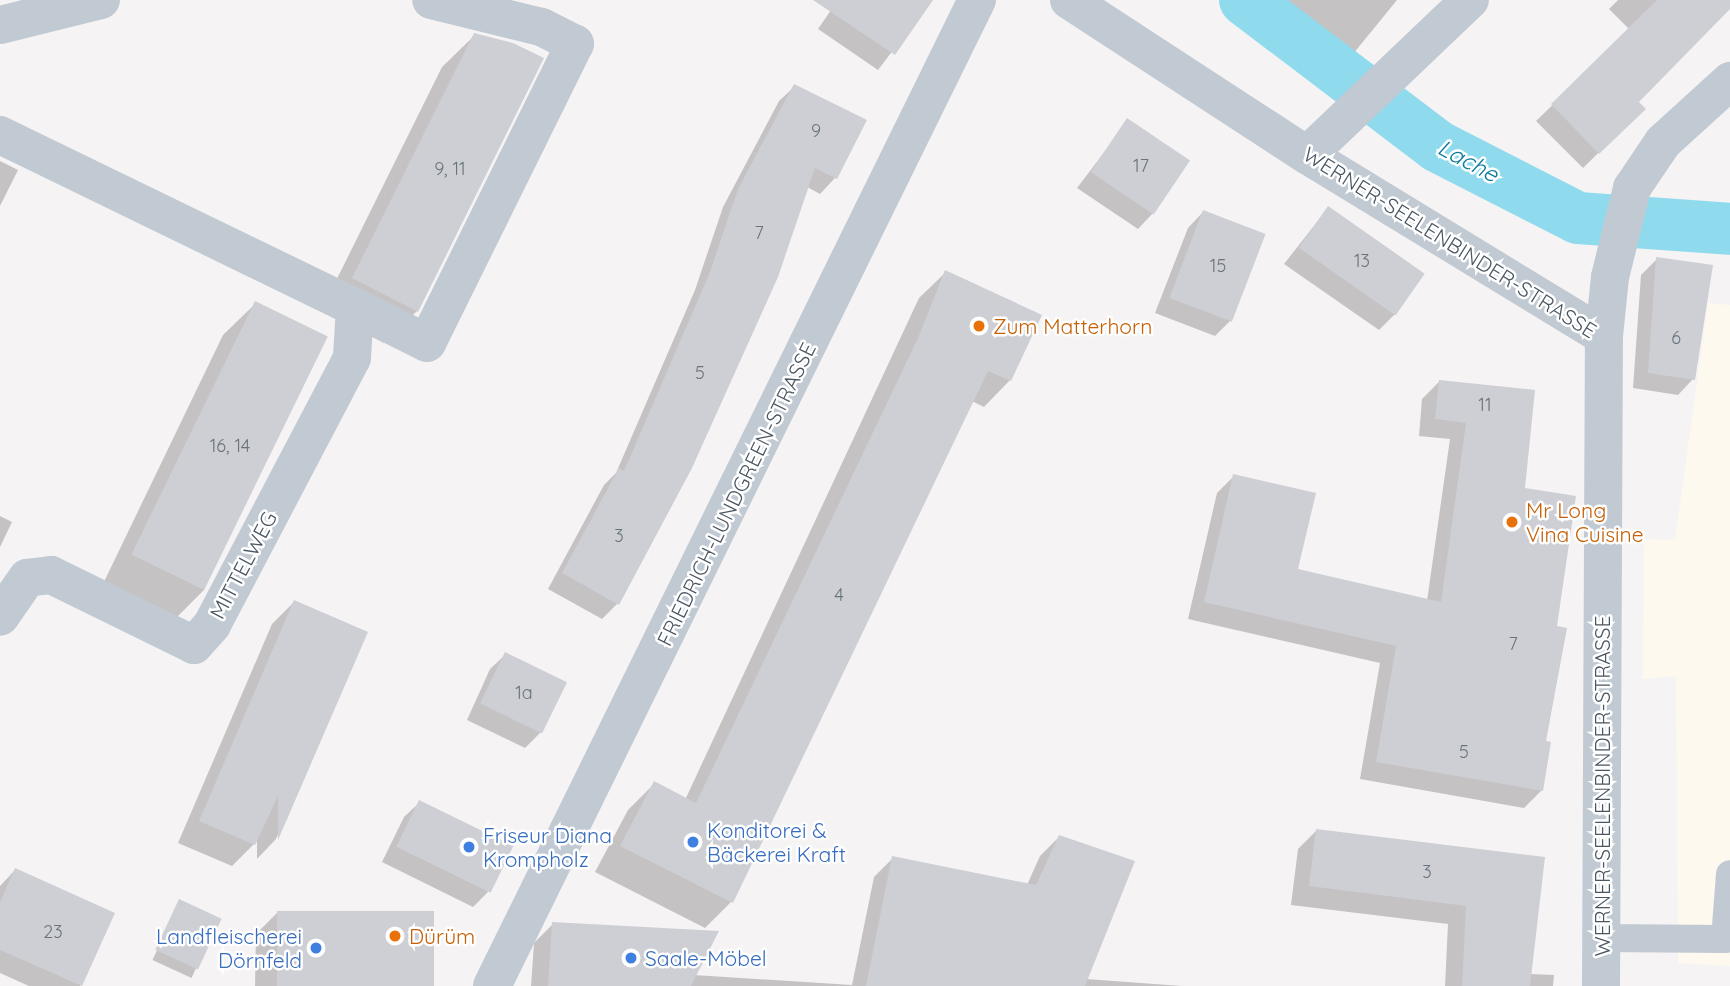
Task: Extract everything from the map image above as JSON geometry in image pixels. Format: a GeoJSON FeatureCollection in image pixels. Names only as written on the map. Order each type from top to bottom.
{"type":"FeatureCollection","features":[{"type":"Feature","properties":{"kind":"street"},"geometry":{"type":"LineString","coordinates":[[0,25],[101,0]]}},
{"type":"Feature","properties":{"kind":"street"},"geometry":{"type":"LineString","coordinates":[[0,135],[427,343],[575,44],[541,27],[430,0]]}},
{"type":"Feature","properties":{"kind":"street","name":"FRIEDRICH-LUNDGREEN-STRASSE"},"geometry":{"type":"LineString","coordinates":[[492,986],[977,0]]}},
{"type":"Feature","properties":{"kind":"street","name":"WERNER-SEELENBINDER-STRASSE"},"geometry":{"type":"LineString","coordinates":[[1069,0],[1307,155],[1604,336],[1601,986]]}},
{"type":"Feature","properties":{"kind":"street"},"geometry":{"type":"LineString","coordinates":[[1307,155],[1470,0]]}},
{"type":"Feature","properties":{"kind":"street"},"geometry":{"type":"LineString","coordinates":[[1604,336],[1610,277],[1632,188],[1663,142],[1730,81]]}},
{"type":"Feature","properties":{"kind":"street","name":"MITTELWEG"},"geometry":{"type":"LineString","coordinates":[[0,617],[27,578],[51,575],[194,645],[212,625],[352,358],[355,307]]}},
{"type":"Feature","properties":{"kind":"lane"},"geometry":{"type":"LineString","coordinates":[[1602,938],[1725,939],[1730,874]]}},
{"type":"Feature","properties":{"kind":"shaded area"},"geometry":{"type":"Polygon","coordinates":[[[1708,303],[1730,305],[1730,966],[1678,963],[1676,676],[1643,679],[1644,539],[1675,540],[1708,303]]]}},
{"type":"Feature","properties":{"kind":"building"},"geometry":{"type":"Polygon","coordinates":[[[813,0],[933,0],[895,55],[813,0]]]}},
{"type":"Feature","properties":{"kind":"building"},"geometry":{"type":"Polygon","coordinates":[[[1657,0],[1730,0],[1730,9],[1639,102],[1646,109],[1599,154],[1551,104],[1657,0]]]}},
{"type":"Feature","properties":{"kind":"building"},"geometry":{"type":"Polygon","coordinates":[[[474,33],[513,43],[544,58],[418,312],[352,278],[474,33]]]}},
{"type":"Feature","properties":{"kind":"building"},"geometry":{"type":"Polygon","coordinates":[[[794,84],[867,120],[837,179],[815,168],[778,277],[692,468],[619,605],[562,573],[619,468],[624,471],[710,272],[738,189],[794,84]]]}},
{"type":"Feature","properties":{"kind":"building"},"geometry":{"type":"Polygon","coordinates":[[[1127,118],[1190,160],[1154,214],[1091,172],[1127,118]]]}},
{"type":"Feature","properties":{"kind":"building"},"geometry":{"type":"Polygon","coordinates":[[[1328,206],[1425,274],[1395,315],[1299,248],[1328,206]]]}},
{"type":"Feature","properties":{"kind":"building"},"geometry":{"type":"Polygon","coordinates":[[[1203,210],[1266,234],[1232,322],[1169,298],[1203,210]]]}},
{"type":"Feature","properties":{"kind":"building"},"geometry":{"type":"Polygon","coordinates":[[[1656,257],[1713,265],[1695,380],[1648,373],[1656,257]]]}},
{"type":"Feature","properties":{"kind":"building"},"geometry":{"type":"Polygon","coordinates":[[[945,270],[1042,315],[1011,381],[988,371],[733,903],[620,846],[654,781],[696,803],[918,338],[945,270]]]}},
{"type":"Feature","properties":{"kind":"building"},"geometry":{"type":"Polygon","coordinates":[[[255,301],[328,337],[204,590],[131,554],[255,301]]]}},
{"type":"Feature","properties":{"kind":"building"},"geometry":{"type":"Polygon","coordinates":[[[1439,380],[1535,390],[1525,488],[1576,496],[1557,626],[1567,628],[1546,741],[1551,742],[1543,791],[1376,762],[1396,646],[1204,602],[1233,474],[1316,493],[1298,569],[1441,602],[1466,423],[1435,419],[1439,380]]]}},
{"type":"Feature","properties":{"kind":"building"},"geometry":{"type":"Polygon","coordinates":[[[294,600],[368,632],[278,840],[278,796],[255,845],[199,821],[294,600]]]}},
{"type":"Feature","properties":{"kind":"building"},"geometry":{"type":"Polygon","coordinates":[[[505,652],[567,682],[542,733],[480,703],[505,652]]]}},
{"type":"Feature","properties":{"kind":"building"},"geometry":{"type":"Polygon","coordinates":[[[419,800],[513,846],[491,893],[396,847],[419,800]]]}},
{"type":"Feature","properties":{"kind":"building"},"geometry":{"type":"Polygon","coordinates":[[[1316,829],[1545,857],[1530,986],[1462,986],[1466,906],[1309,886],[1316,829]]]}},
{"type":"Feature","properties":{"kind":"building"},"geometry":{"type":"Polygon","coordinates":[[[1059,835],[1135,861],[1085,986],[866,986],[892,856],[1036,885],[1059,835]]]}},
{"type":"Feature","properties":{"kind":"building"},"geometry":{"type":"Polygon","coordinates":[[[15,868],[115,913],[82,986],[0,950],[0,902],[15,868]]]}},
{"type":"Feature","properties":{"kind":"building"},"geometry":{"type":"Polygon","coordinates":[[[179,899],[222,919],[198,970],[155,950],[179,899]]]}},
{"type":"Feature","properties":{"kind":"building"},"geometry":{"type":"Polygon","coordinates":[[[277,911],[434,911],[434,986],[277,986],[277,911]]]}},
{"type":"Feature","properties":{"kind":"building","name":"Saale-Möbel"},"geometry":{"type":"Polygon","coordinates":[[[552,922],[719,931],[691,986],[548,986],[552,922]]]}},
{"type":"Feature","properties":{"kind":"waterway","name":"Lache"},"geometry":{"type":"LineString","coordinates":[[1245,0],[1437,146],[1578,218],[1730,229]]}},
{"type":"Feature","properties":{"kind":"place","name":"Zum Matterhorn"},"geometry":{"type":"Point","coordinates":[979,326]}},
{"type":"Feature","properties":{"kind":"place","name":"Mr Long Vina Cuisine"},"geometry":{"type":"Point","coordinates":[1512,522]}},
{"type":"Feature","properties":{"kind":"place","name":"Konditorei & Bäckerei Kraft"},"geometry":{"type":"Point","coordinates":[693,842]}},
{"type":"Feature","properties":{"kind":"place","name":"Friseur Diana Krompholz"},"geometry":{"type":"Point","coordinates":[469,847]}},
{"type":"Feature","properties":{"kind":"place","name":"Dürüm"},"geometry":{"type":"Point","coordinates":[395,936]}},
{"type":"Feature","properties":{"kind":"place","name":"Landfleischerei Dörnfeld"},"geometry":{"type":"Point","coordinates":[316,948]}},
{"type":"Feature","properties":{"kind":"place","name":"Saale-Möbel"},"geometry":{"type":"Point","coordinates":[631,958]}}]}
